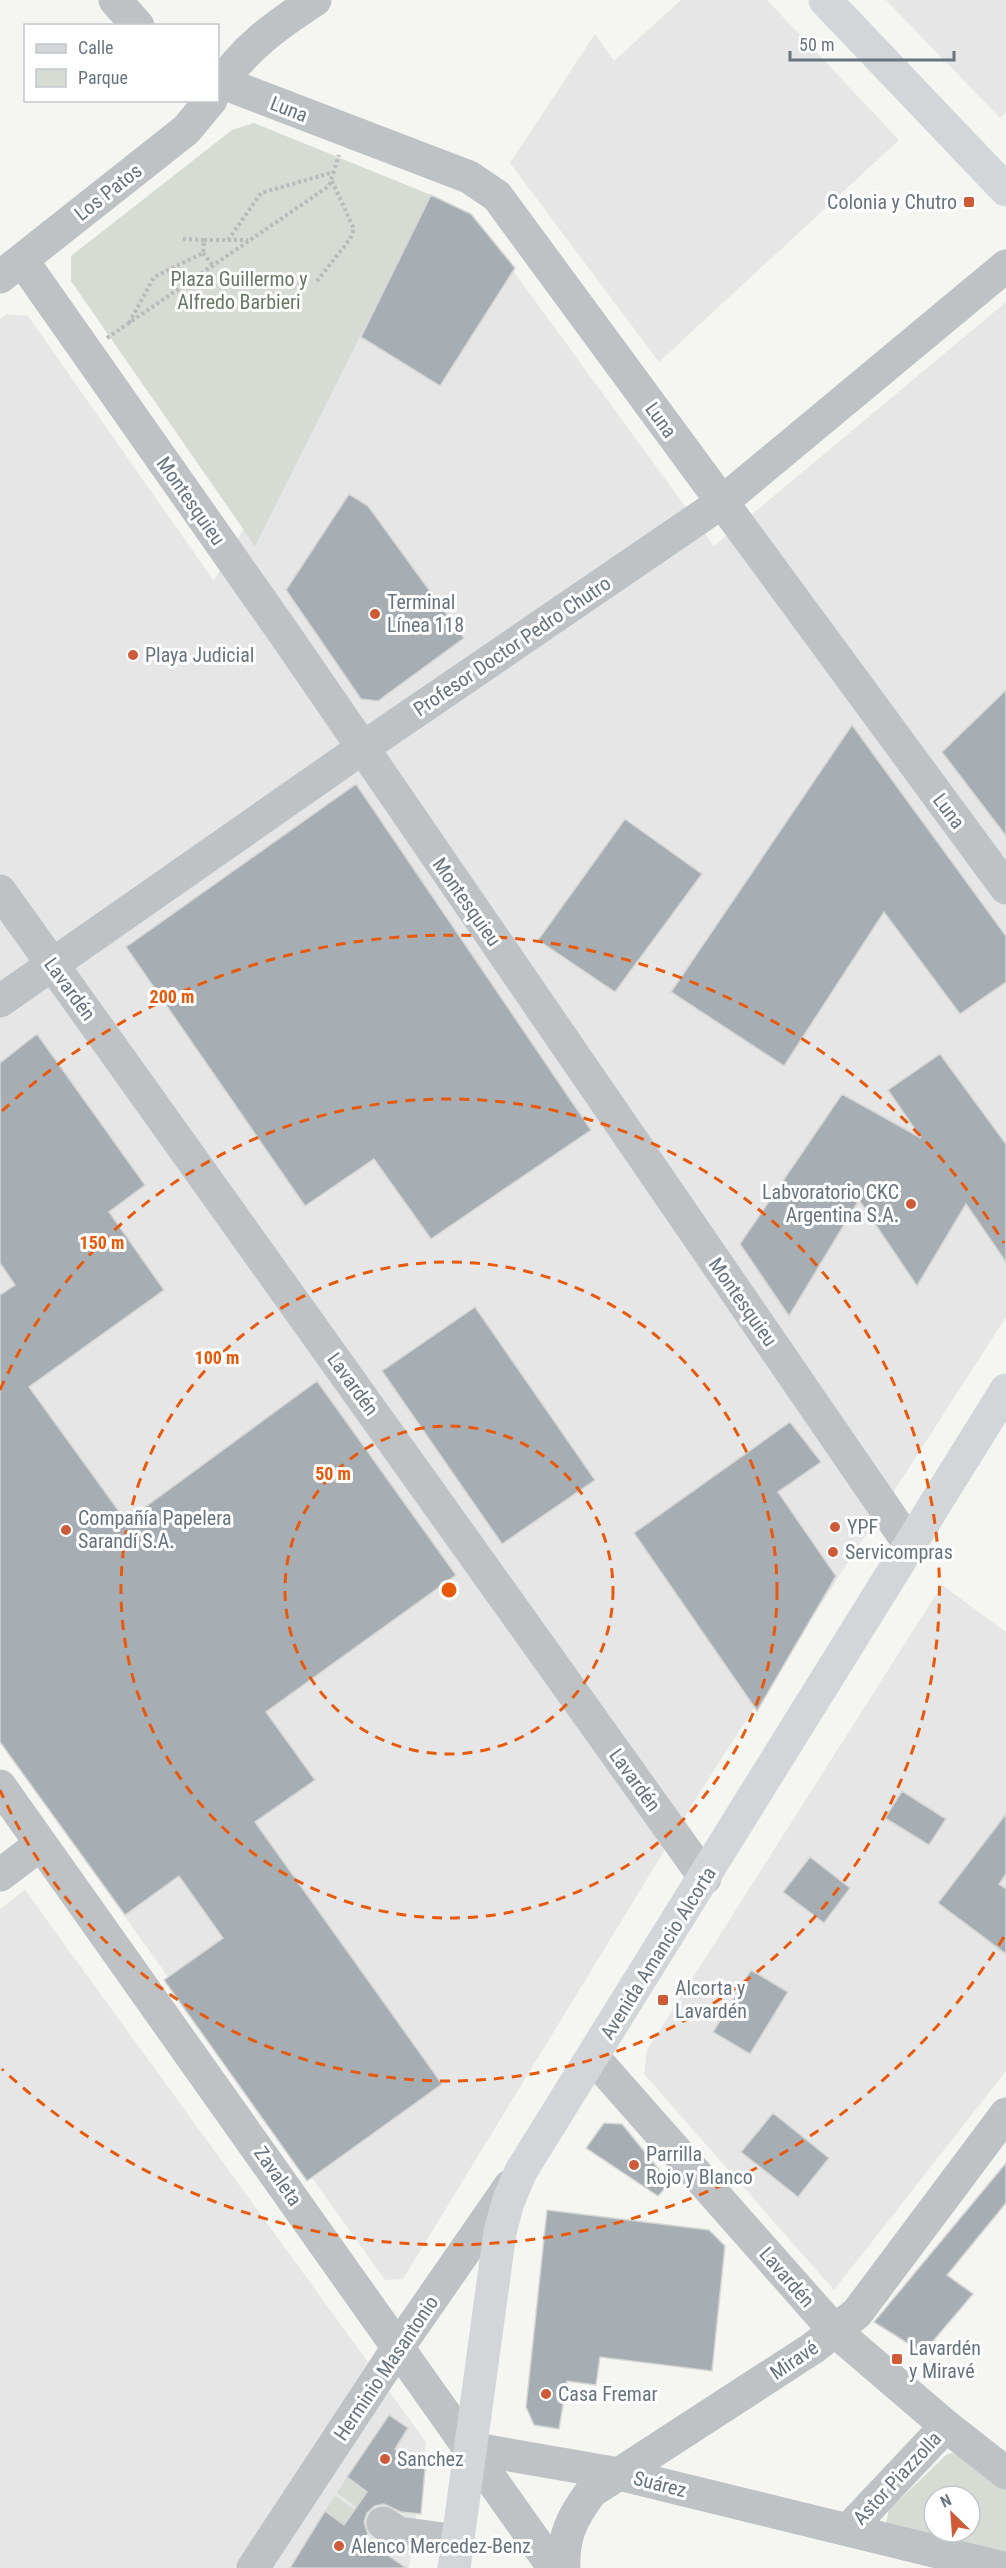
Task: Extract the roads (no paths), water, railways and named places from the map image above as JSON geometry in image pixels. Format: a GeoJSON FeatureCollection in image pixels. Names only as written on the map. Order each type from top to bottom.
{"type":"FeatureCollection","features":[{"type":"Feature","properties":{"kind":"main road"},"geometry":{"type":"LineString","coordinates":[[825,0],[1006,190]]}},
{"type":"Feature","properties":{"kind":"main road","name":"Avenida Amancio Alcorta"},"geometry":{"type":"LineString","coordinates":[[456,2555],[500,2232],[508,2202],[521,2171],[1006,1390]]}},
{"type":"Feature","properties":{"kind":"street"},"geometry":{"type":"LineString","coordinates":[[115,0],[136,24]]}},
{"type":"Feature","properties":{"kind":"street","name":"Los Patos"},"geometry":{"type":"LineString","coordinates":[[219,86],[260,38],[315,0]]}},
{"type":"Feature","properties":{"kind":"street","name":"Luna"},"geometry":{"type":"LineString","coordinates":[[219,89],[347,131],[469,177],[497,196],[1006,888]]}},
{"type":"Feature","properties":{"kind":"street","name":"Los Patos"},"geometry":{"type":"LineString","coordinates":[[11,268],[186,130],[207,102]]}},
{"type":"Feature","properties":{"kind":"street","name":"Profesor Doctor Pedro Chutro"},"geometry":{"type":"LineString","coordinates":[[0,1001],[361,749],[721,503],[1006,266]]}},
{"type":"Feature","properties":{"kind":"street","name":"Montesquieu"},"geometry":{"type":"LineString","coordinates":[[11,268],[87,352],[288,639],[361,749],[910,1545]]}},
{"type":"Feature","properties":{"kind":"street","name":"Lavardén"},"geometry":{"type":"LineString","coordinates":[[0,891],[705,1878]]}},
{"type":"Feature","properties":{"kind":"street","name":"Zavaleta"},"geometry":{"type":"LineString","coordinates":[[0,1786],[399,2346],[554,2568]]}},
{"type":"Feature","properties":{"kind":"street"},"geometry":{"type":"LineString","coordinates":[[0,1875],[41,1844]]}},
{"type":"Feature","properties":{"kind":"street","name":"Lavardén"},"geometry":{"type":"LineString","coordinates":[[593,2056],[835,2331],[945,2426],[1006,2473]]}},
{"type":"Feature","properties":{"kind":"street","name":"Miravé"},"geometry":{"type":"LineString","coordinates":[[564,2568],[562,2550],[572,2518],[591,2492],[835,2331],[857,2313],[1006,2114]]}},
{"type":"Feature","properties":{"kind":"street","name":"Herminio Masantonio"},"geometry":{"type":"LineString","coordinates":[[253,2568],[399,2346],[521,2171]]}},
{"type":"Feature","properties":{"kind":"street","name":"Astor Piazzolla"},"geometry":{"type":"LineString","coordinates":[[848,2530],[945,2426]]}},
{"type":"Feature","properties":{"kind":"street","name":"Suárez"},"geometry":{"type":"LineString","coordinates":[[470,2448],[619,2474],[1003,2568]]}},
{"type":"Feature","properties":{"kind":"street"},"geometry":{"type":"LineString","coordinates":[[383,2523],[399,2533],[456,2555]]}},
{"type":"Feature","properties":{"kind":"place","name":"Colonia y Chutro"},"geometry":{"type":"Point","coordinates":[969,202]}},
{"type":"Feature","properties":{"kind":"place","name":"Terminal Línea 118"},"geometry":{"type":"Point","coordinates":[375,614]}},
{"type":"Feature","properties":{"kind":"place","name":"Playa Judicial"},"geometry":{"type":"Point","coordinates":[133,655]}},
{"type":"Feature","properties":{"kind":"place","name":"Labvoratorio CKC Argentina S.A."},"geometry":{"type":"Point","coordinates":[911,1204]}},
{"type":"Feature","properties":{"kind":"place","name":"YPF"},"geometry":{"type":"Point","coordinates":[835,1527]}},
{"type":"Feature","properties":{"kind":"place","name":"Compañía Papelera Sarandí S.A."},"geometry":{"type":"Point","coordinates":[66,1530]}},
{"type":"Feature","properties":{"kind":"place","name":"Servicompras"},"geometry":{"type":"Point","coordinates":[833,1552]}},
{"type":"Feature","properties":{"kind":"place","name":"Alcorta y Lavardén"},"geometry":{"type":"Point","coordinates":[663,2000]}},
{"type":"Feature","properties":{"kind":"place","name":"Parrilla Rojo y Blanco"},"geometry":{"type":"Point","coordinates":[634,2165]}},
{"type":"Feature","properties":{"kind":"place","name":"Lavardén y Miravé"},"geometry":{"type":"Point","coordinates":[897,2359]}},
{"type":"Feature","properties":{"kind":"place","name":"Casa Fremar"},"geometry":{"type":"Point","coordinates":[546,2394]}},
{"type":"Feature","properties":{"kind":"place","name":"Sanchez"},"geometry":{"type":"Point","coordinates":[385,2459]}},
{"type":"Feature","properties":{"kind":"place","name":"Alenco Mercedez-Benz"},"geometry":{"type":"Point","coordinates":[339,2546]}},
{"type":"Feature","properties":{"kind":"park label","name":"Plaza Guillermo y Alfredo Barbieri"},"geometry":{"type":"Point","coordinates":[239,290]}}]}
